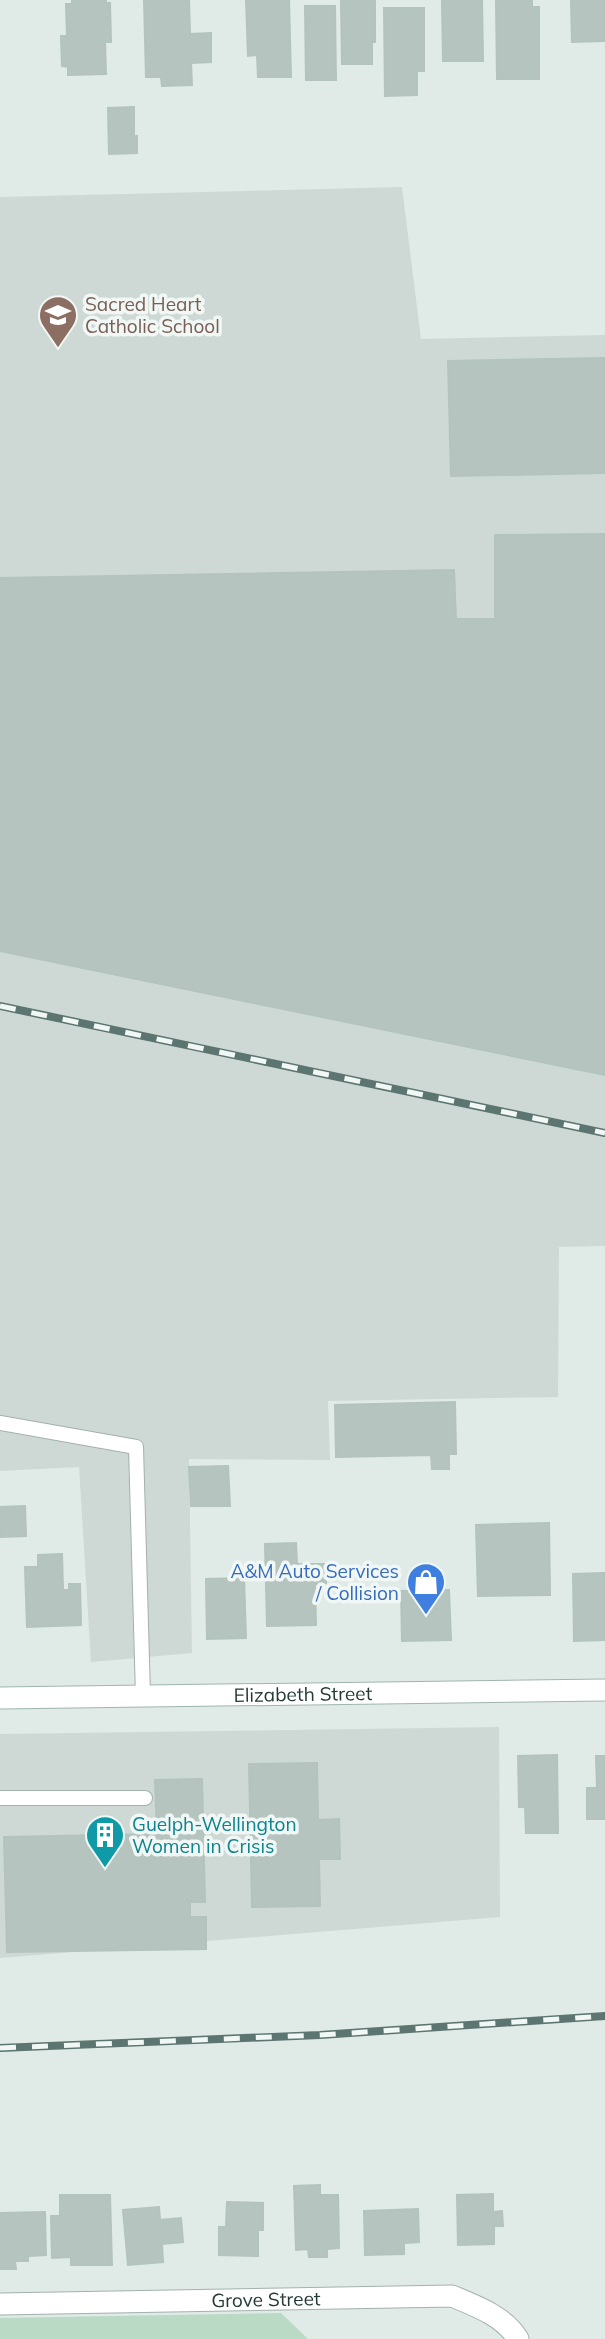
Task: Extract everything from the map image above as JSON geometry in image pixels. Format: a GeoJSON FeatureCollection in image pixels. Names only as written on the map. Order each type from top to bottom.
{"type":"FeatureCollection","features":[{"type":"Feature","properties":{"kind":"main road","name":"Elizabeth Street"},"geometry":{"type":"LineString","coordinates":[[0,1698],[605,1690]]}},
{"type":"Feature","properties":{"kind":"main road","name":"Grove Street"},"geometry":{"type":"LineString","coordinates":[[0,2304],[452,2296],[482,2308],[511,2328],[518,2339]]}},
{"type":"Feature","properties":{"kind":"lane"},"geometry":{"type":"LineString","coordinates":[[0,1423],[136,1447],[142,1696]]}},
{"type":"Feature","properties":{"kind":"lane"},"geometry":{"type":"LineString","coordinates":[[0,1798],[145,1798]]}},
{"type":"Feature","properties":{"kind":"shaded area"},"geometry":{"type":"Polygon","coordinates":[[[402,187],[421,339],[605,335],[605,1246],[559,1247],[558,1397],[328,1401],[330,1460],[189,1459],[192,1653],[91,1662],[79,1467],[0,1471],[0,197],[402,187]]]}},
{"type":"Feature","properties":{"kind":"shaded area"},"geometry":{"type":"Polygon","coordinates":[[[499,1727],[500,1917],[0,1958],[0,1734],[499,1727]]]}},
{"type":"Feature","properties":{"kind":"green space"},"geometry":{"type":"Polygon","coordinates":[[[281,2313],[308,2339],[0,2339],[0,2318],[281,2313]]]}},
{"type":"Feature","properties":{"kind":"building"},"geometry":{"type":"Polygon","coordinates":[[[72,0],[106,0],[106,3],[110,3],[111,42],[105,42],[106,74],[68,75],[68,67],[62,66],[61,36],[67,36],[66,4],[72,4],[72,0]]]}},
{"type":"Feature","properties":{"kind":"building"},"geometry":{"type":"Polygon","coordinates":[[[144,0],[189,0],[190,34],[211,33],[211,62],[191,63],[192,85],[162,86],[161,77],[146,77],[144,0]]]}},
{"type":"Feature","properties":{"kind":"building"},"geometry":{"type":"Polygon","coordinates":[[[246,0],[289,0],[291,77],[258,77],[257,55],[248,56],[246,0]]]}},
{"type":"Feature","properties":{"kind":"building"},"geometry":{"type":"Polygon","coordinates":[[[341,0],[375,0],[372,64],[342,64],[341,0]]]}},
{"type":"Feature","properties":{"kind":"building"},"geometry":{"type":"Polygon","coordinates":[[[442,0],[482,0],[483,61],[443,61],[442,0]]]}},
{"type":"Feature","properties":{"kind":"building"},"geometry":{"type":"Polygon","coordinates":[[[496,0],[532,0],[532,7],[539,7],[539,79],[497,79],[496,0]]]}},
{"type":"Feature","properties":{"kind":"building"},"geometry":{"type":"Polygon","coordinates":[[[571,0],[605,0],[605,41],[572,42],[571,0]]]}},
{"type":"Feature","properties":{"kind":"building"},"geometry":{"type":"Polygon","coordinates":[[[305,6],[335,6],[336,80],[306,80],[305,6]]]}},
{"type":"Feature","properties":{"kind":"building"},"geometry":{"type":"Polygon","coordinates":[[[384,8],[424,8],[424,71],[417,71],[417,95],[385,96],[384,8]]]}},
{"type":"Feature","properties":{"kind":"building"},"geometry":{"type":"Polygon","coordinates":[[[134,107],[137,153],[109,154],[108,108],[134,107]]]}},
{"type":"Feature","properties":{"kind":"building"},"geometry":{"type":"Polygon","coordinates":[[[605,358],[605,473],[451,476],[448,361],[605,358]]]}},
{"type":"Feature","properties":{"kind":"building"},"geometry":{"type":"Polygon","coordinates":[[[605,534],[605,1075],[0,951],[0,578],[454,570],[456,619],[495,619],[495,535],[605,534]]]}},
{"type":"Feature","properties":{"kind":"building"},"geometry":{"type":"Polygon","coordinates":[[[455,1402],[456,1454],[449,1454],[449,1469],[432,1469],[431,1455],[336,1457],[335,1405],[455,1402]]]}},
{"type":"Feature","properties":{"kind":"building"},"geometry":{"type":"Polygon","coordinates":[[[228,1466],[230,1506],[191,1506],[189,1467],[228,1466]]]}},
{"type":"Feature","properties":{"kind":"building"},"geometry":{"type":"Polygon","coordinates":[[[25,1506],[26,1536],[0,1537],[0,1507],[25,1506]]]}},
{"type":"Feature","properties":{"kind":"building"},"geometry":{"type":"Polygon","coordinates":[[[549,1523],[550,1595],[478,1596],[476,1525],[549,1523]]]}},
{"type":"Feature","properties":{"kind":"building"},"geometry":{"type":"Polygon","coordinates":[[[296,1543],[297,1564],[326,1564],[326,1583],[315,1584],[316,1625],[267,1626],[265,1544],[296,1543]]]}},
{"type":"Feature","properties":{"kind":"building"},"geometry":{"type":"Polygon","coordinates":[[[62,1554],[63,1590],[69,1590],[69,1584],[80,1584],[81,1625],[27,1627],[25,1567],[38,1567],[38,1555],[62,1554]]]}},
{"type":"Feature","properties":{"kind":"building"},"geometry":{"type":"Polygon","coordinates":[[[605,1573],[605,1640],[574,1641],[573,1574],[605,1573]]]}},
{"type":"Feature","properties":{"kind":"building"},"geometry":{"type":"Polygon","coordinates":[[[244,1578],[246,1638],[207,1639],[206,1579],[244,1578]]]}},
{"type":"Feature","properties":{"kind":"building","name":"A&M Auto Services / Collision"},"geometry":{"type":"Polygon","coordinates":[[[449,1590],[451,1640],[402,1641],[401,1591],[449,1590]]]}},
{"type":"Feature","properties":{"kind":"building"},"geometry":{"type":"Polygon","coordinates":[[[557,1755],[558,1833],[526,1833],[525,1807],[519,1807],[518,1756],[557,1755]]]}},
{"type":"Feature","properties":{"kind":"building"},"geometry":{"type":"Polygon","coordinates":[[[596,1756],[605,1756],[605,1819],[587,1819],[587,1788],[597,1788],[596,1756]]]}},
{"type":"Feature","properties":{"kind":"building"},"geometry":{"type":"Polygon","coordinates":[[[317,1763],[318,1820],[339,1819],[340,1859],[319,1859],[320,1906],[252,1907],[249,1764],[317,1763]]]}},
{"type":"Feature","properties":{"kind":"building","name":"Guelph-Wellington Women in Crisis"},"geometry":{"type":"Polygon","coordinates":[[[202,1779],[205,1902],[190,1902],[190,1917],[206,1917],[206,1949],[7,1952],[4,1837],[157,1834],[155,1780],[202,1779]]]}},
{"type":"Feature","properties":{"kind":"building"},"geometry":{"type":"Polygon","coordinates":[[[320,2185],[320,2195],[338,2195],[339,2248],[327,2249],[327,2257],[309,2257],[308,2249],[296,2250],[294,2186],[320,2185]]]}},
{"type":"Feature","properties":{"kind":"building"},"geometry":{"type":"Polygon","coordinates":[[[493,2194],[493,2212],[502,2211],[503,2226],[494,2226],[494,2244],[458,2245],[457,2195],[493,2194]]]}},
{"type":"Feature","properties":{"kind":"building"},"geometry":{"type":"Polygon","coordinates":[[[60,2195],[110,2195],[112,2265],[71,2265],[71,2257],[52,2258],[51,2216],[60,2216],[60,2195]]]}},
{"type":"Feature","properties":{"kind":"building"},"geometry":{"type":"Polygon","coordinates":[[[227,2202],[263,2203],[263,2230],[258,2230],[258,2256],[219,2255],[219,2227],[226,2227],[227,2202]]]}},
{"type":"Feature","properties":{"kind":"building"},"geometry":{"type":"Polygon","coordinates":[[[159,2207],[160,2220],[181,2218],[183,2242],[162,2244],[163,2262],[128,2265],[123,2210],[159,2207]]]}},
{"type":"Feature","properties":{"kind":"building"},"geometry":{"type":"Polygon","coordinates":[[[418,2209],[419,2242],[404,2243],[404,2254],[365,2255],[364,2211],[418,2209]]]}},
{"type":"Feature","properties":{"kind":"building"},"geometry":{"type":"Polygon","coordinates":[[[45,2212],[46,2255],[28,2256],[28,2261],[15,2261],[16,2269],[0,2269],[0,2213],[45,2212]]]}},
{"type":"Feature","properties":{"kind":"railway"},"geometry":{"type":"LineString","coordinates":[[0,1006],[605,1133]]}},
{"type":"Feature","properties":{"kind":"railway"},"geometry":{"type":"LineString","coordinates":[[0,2048],[320,2035],[605,2016]]}},
{"type":"Feature","properties":{"kind":"place","name":"Sacred Heart Catholic School"},"geometry":{"type":"Point","coordinates":[58,349]}},
{"type":"Feature","properties":{"kind":"place","name":"A&M Auto Services / Collision"},"geometry":{"type":"Point","coordinates":[426,1616]}},
{"type":"Feature","properties":{"kind":"place","name":"Guelph-Wellington Women in Crisis"},"geometry":{"type":"Point","coordinates":[105,1869]}}]}
